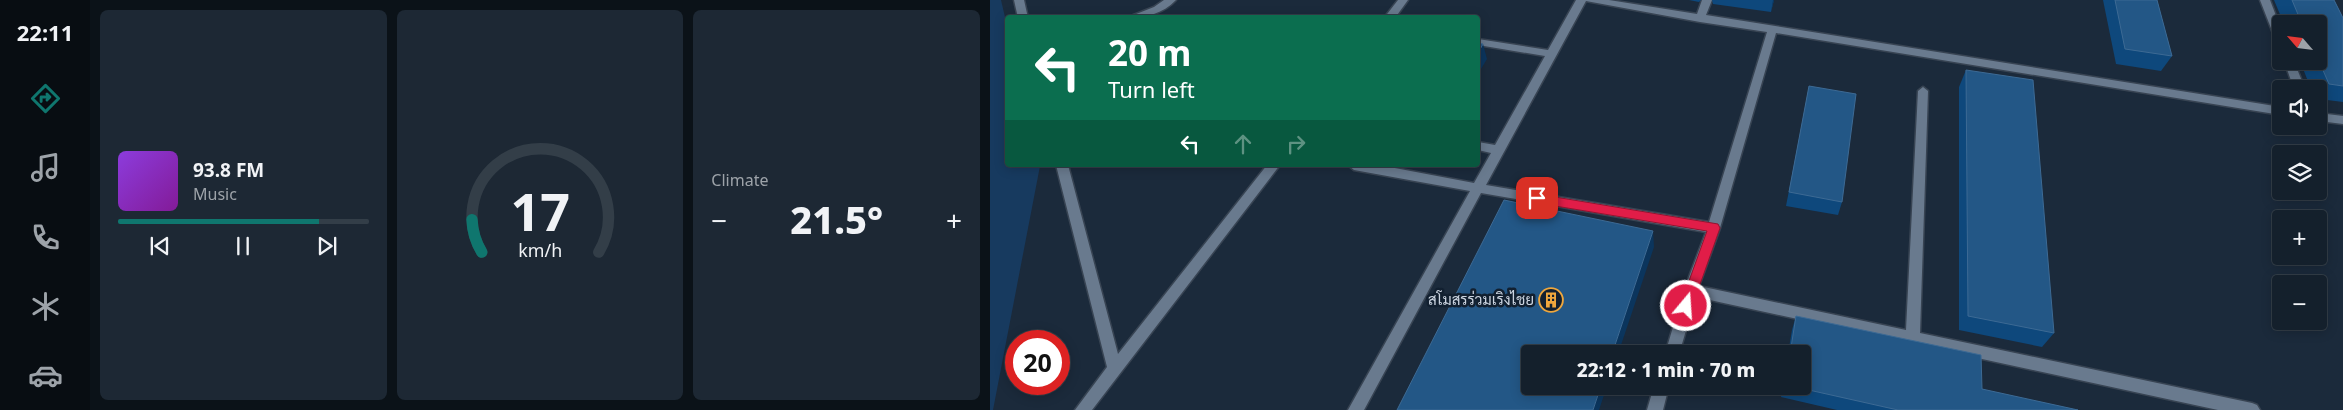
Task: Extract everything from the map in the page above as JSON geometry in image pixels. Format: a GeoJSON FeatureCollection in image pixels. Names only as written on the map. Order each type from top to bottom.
{"type":"FeatureCollection","features":[{"type":"Feature","properties":{"kind":"lane"},"geometry":{"type":"LineString","coordinates":[[1019,0],[1022,15]]}},
{"type":"Feature","properties":{"kind":"lane"},"geometry":{"type":"LineString","coordinates":[[1140,15],[1158,9],[1171,0]]}},
{"type":"Feature","properties":{"kind":"lane"},"geometry":{"type":"LineString","coordinates":[[1391,15],[1403,0]]}},
{"type":"Feature","properties":{"kind":"lane"},"geometry":{"type":"LineString","coordinates":[[1356,410],[1581,0]]}},
{"type":"Feature","properties":{"kind":"lane"},"geometry":{"type":"LineString","coordinates":[[1590,0],[2272,109]]}},
{"type":"Feature","properties":{"kind":"lane"},"geometry":{"type":"LineString","coordinates":[[1700,18],[1707,0]]}},
{"type":"Feature","properties":{"kind":"lane"},"geometry":{"type":"LineString","coordinates":[[2265,0],[2272,18]]}},
{"type":"Feature","properties":{"kind":"lane"},"geometry":{"type":"LineString","coordinates":[[1675,345],[1691,290],[1714,228],[1772,30]]}},
{"type":"Feature","properties":{"kind":"lane"},"geometry":{"type":"LineString","coordinates":[[1480,42],[1551,54]]}},
{"type":"Feature","properties":{"kind":"lane"},"geometry":{"type":"LineString","coordinates":[[1914,338],[1923,91]]}},
{"type":"Feature","properties":{"kind":"lane"},"geometry":{"type":"LineString","coordinates":[[2327,118],[2343,120]]}},
{"type":"Feature","properties":{"kind":"lane"},"geometry":{"type":"LineString","coordinates":[[1480,146],[1498,150]]}},
{"type":"Feature","properties":{"kind":"lane"},"geometry":{"type":"LineString","coordinates":[[1063,167],[1115,369]]}},
{"type":"Feature","properties":{"kind":"lane"},"geometry":{"type":"LineString","coordinates":[[1083,410],[1272,167]]}},
{"type":"Feature","properties":{"kind":"lane"},"geometry":{"type":"LineString","coordinates":[[1365,167],[1714,228]]}},
{"type":"Feature","properties":{"kind":"lane"},"geometry":{"type":"LineString","coordinates":[[1691,290],[2252,410]]}},
{"type":"Feature","properties":{"kind":"lane"},"geometry":{"type":"LineString","coordinates":[[1655,410],[1659,395]]}},
{"type":"Feature","properties":{"kind":"shaded area"},"geometry":{"type":"Polygon","coordinates":[[[990,0],[1001,0],[1005,17],[1005,167],[1040,167],[1008,330],[1005,330],[1005,348],[993,410],[990,410],[990,0]]]}},
{"type":"Feature","properties":{"kind":"building"},"geometry":{"type":"Polygon","coordinates":[[[2115,0],[2157,0],[2172,56],[2125,49],[2115,0]]]}},
{"type":"Feature","properties":{"kind":"building"},"geometry":{"type":"Polygon","coordinates":[[[2292,0],[2334,0],[2343,18],[2343,86],[2329,84],[2323,70],[2328,70],[2328,15],[2298,15],[2292,0]]]}},
{"type":"Feature","properties":{"kind":"building"},"geometry":{"type":"Polygon","coordinates":[[[1966,70],[2033,80],[2054,333],[1968,316],[1966,70]]]}},
{"type":"Feature","properties":{"kind":"building"},"geometry":{"type":"Polygon","coordinates":[[[1809,86],[1856,94],[1842,202],[1789,192],[1809,86]]]}},
{"type":"Feature","properties":{"kind":"building","name":"สโมสรร่วมเริงไชย"},"geometry":{"type":"Polygon","coordinates":[[[1504,200],[1653,231],[1615,345],[1521,345],[1521,395],[1598,395],[1593,410],[1397,410],[1504,200]]]}},
{"type":"Feature","properties":{"kind":"building"},"geometry":{"type":"Polygon","coordinates":[[[1796,316],[1981,355],[1982,389],[2078,410],[1898,410],[1811,390],[1811,345],[1791,345],[1796,316]]]}},
{"type":"Feature","properties":{"kind":"place","name":"สโมสรร่วมเริงไชย"},"geometry":{"type":"Point","coordinates":[1551,300]}},
{"type":"Feature","properties":{"kind":"route"},"geometry":{"type":"LineString","coordinates":[[1537,198],[1714,228],[1686,306]]}}]}
